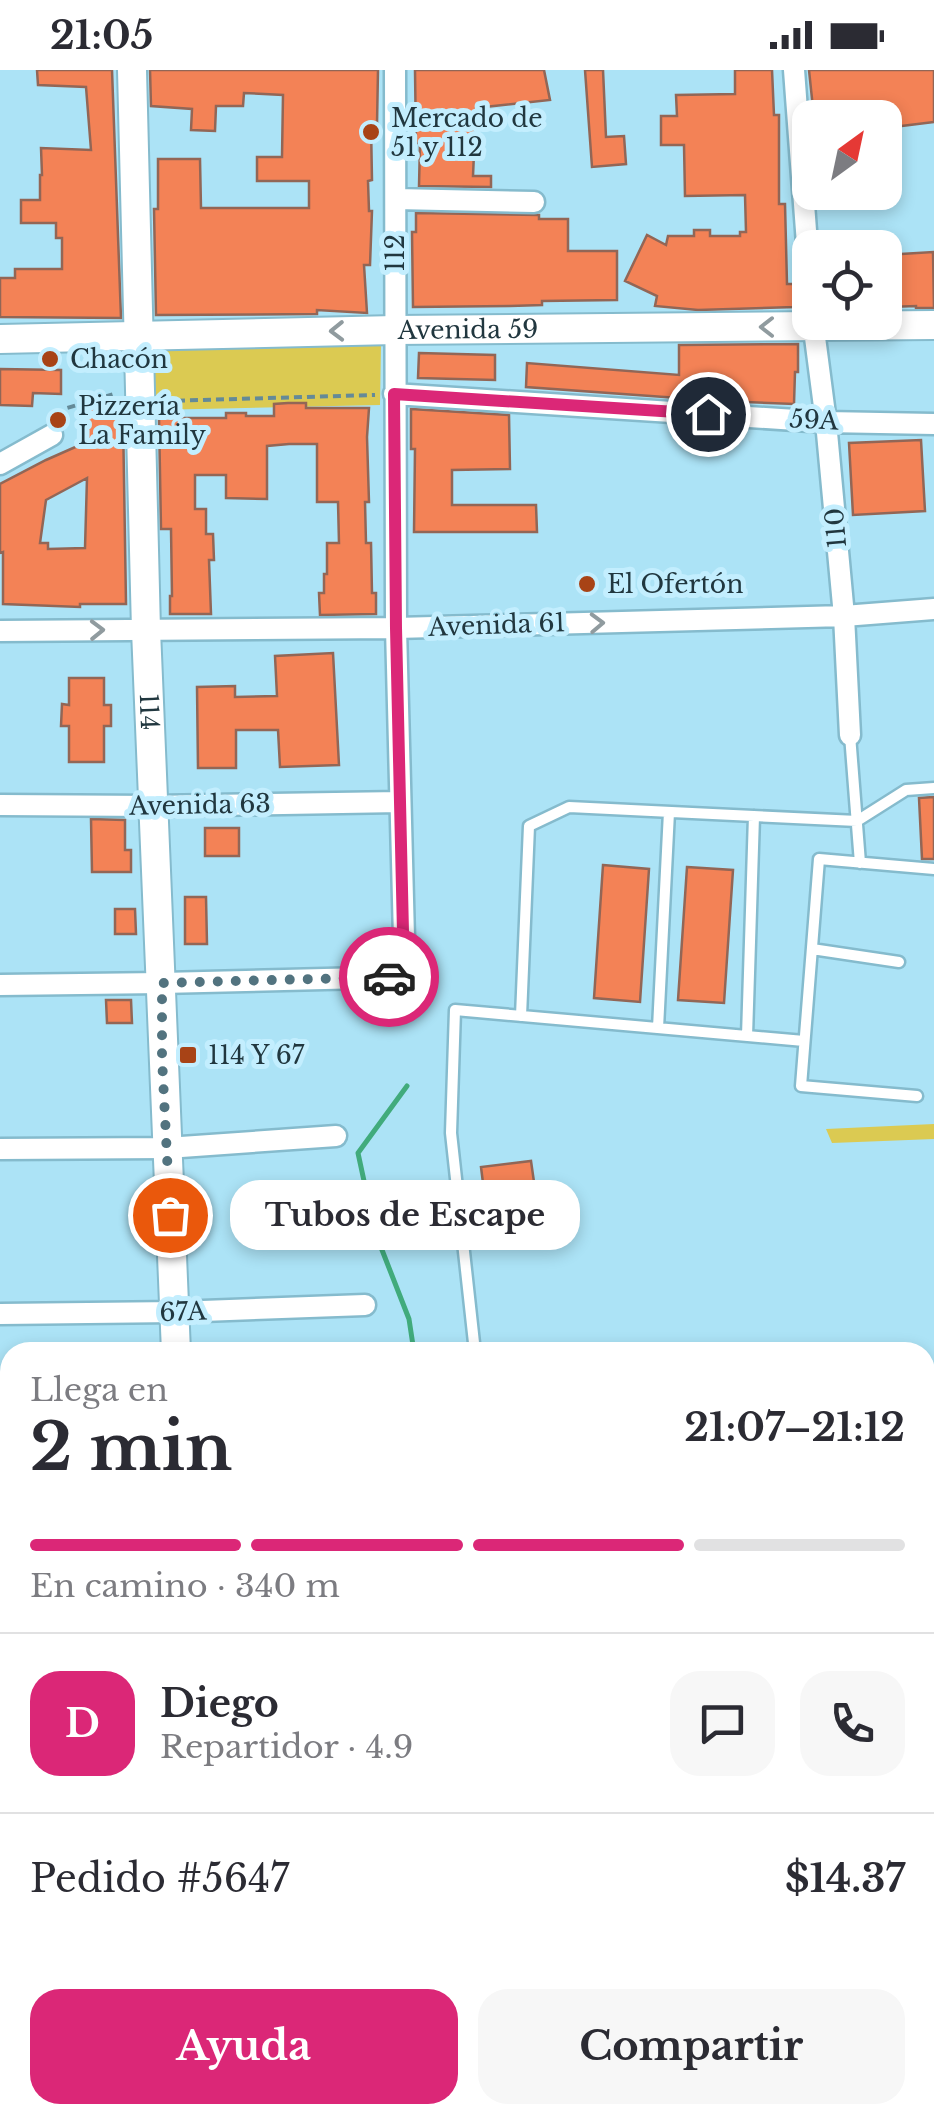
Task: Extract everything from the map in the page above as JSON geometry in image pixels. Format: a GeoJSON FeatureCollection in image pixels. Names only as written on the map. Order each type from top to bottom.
{"type":"FeatureCollection","features":[{"type":"Feature","properties":{"kind":"main road","name":"114"},"geometry":{"type":"LineString","coordinates":[[132,70],[146,630],[176,1342]]}},
{"type":"Feature","properties":{"kind":"main road","name":"Avenida 59"},"geometry":{"type":"LineString","coordinates":[[0,339],[792,325]]}},
{"type":"Feature","properties":{"kind":"main road","name":"Avenida 59"},"geometry":{"type":"LineString","coordinates":[[902,325],[934,325]]}},
{"type":"Feature","properties":{"kind":"street","name":"112"},"geometry":{"type":"LineString","coordinates":[[162,983],[404,976],[396,628],[395,70]]}},
{"type":"Feature","properties":{"kind":"street"},"geometry":{"type":"LineString","coordinates":[[794,70],[806,230]]}},
{"type":"Feature","properties":{"kind":"street"},"geometry":{"type":"LineString","coordinates":[[396,200],[534,202]]}},
{"type":"Feature","properties":{"kind":"street","name":"110"},"geometry":{"type":"LineString","coordinates":[[815,340],[844,616],[850,735]]}},
{"type":"Feature","properties":{"kind":"street","name":"59A"},"geometry":{"type":"LineString","coordinates":[[394,394],[826,422],[934,424]]}},
{"type":"Feature","properties":{"kind":"street"},"geometry":{"type":"LineString","coordinates":[[0,464],[52,435]]}},
{"type":"Feature","properties":{"kind":"street","name":"Avenida 61"},"geometry":{"type":"LineString","coordinates":[[0,631],[396,628],[844,616],[934,609]]}},
{"type":"Feature","properties":{"kind":"street","name":"Avenida 63"},"geometry":{"type":"LineString","coordinates":[[0,805],[400,802]]}},
{"type":"Feature","properties":{"kind":"street"},"geometry":{"type":"LineString","coordinates":[[0,984],[162,983]]}},
{"type":"Feature","properties":{"kind":"street"},"geometry":{"type":"LineString","coordinates":[[0,1149],[167,1148],[336,1136]]}},
{"type":"Feature","properties":{"kind":"street","name":"67A"},"geometry":{"type":"LineString","coordinates":[[0,1314],[365,1305]]}},
{"type":"Feature","properties":{"kind":"lane"},"geometry":{"type":"LineString","coordinates":[[850,735],[860,863]]}},
{"type":"Feature","properties":{"kind":"lane"},"geometry":{"type":"LineString","coordinates":[[521,1016],[530,826],[570,807],[857,821],[906,790],[934,788]]}},
{"type":"Feature","properties":{"kind":"lane"},"geometry":{"type":"LineString","coordinates":[[658,1028],[668,812]]}},
{"type":"Feature","properties":{"kind":"lane"},"geometry":{"type":"LineString","coordinates":[[747,1036],[754,816]]}},
{"type":"Feature","properties":{"kind":"lane"},"geometry":{"type":"LineString","coordinates":[[918,1096],[801,1086],[804,1041],[819,859],[934,869]]}},
{"type":"Feature","properties":{"kind":"lane"},"geometry":{"type":"LineString","coordinates":[[812,949],[899,962]]}},
{"type":"Feature","properties":{"kind":"lane"},"geometry":{"type":"LineString","coordinates":[[474,1342],[451,1133],[455,1010],[804,1041]]}},
{"type":"Feature","properties":{"kind":"path"},"geometry":{"type":"LineString","coordinates":[[52,435],[67,408],[141,394],[394,394]]}},
{"type":"Feature","properties":{"kind":"shaded area"},"geometry":{"type":"Polygon","coordinates":[[[381,344],[380,405],[153,410],[154,349],[381,344]]]}},
{"type":"Feature","properties":{"kind":"shaded area"},"geometry":{"type":"Polygon","coordinates":[[[934,1124],[934,1139],[832,1143],[826,1129],[934,1124]]]}},
{"type":"Feature","properties":{"kind":"building"},"geometry":{"type":"Polygon","coordinates":[[[37,70],[112,70],[121,318],[0,317],[0,278],[15,278],[15,269],[62,269],[62,238],[56,238],[56,223],[21,223],[21,200],[40,200],[41,148],[91,150],[86,87],[38,85],[37,70]]]}},
{"type":"Feature","properties":{"kind":"building"},"geometry":{"type":"Polygon","coordinates":[[[150,70],[378,70],[377,125],[371,125],[372,180],[368,181],[372,211],[370,265],[364,265],[367,313],[317,310],[317,314],[156,315],[154,209],[158,209],[158,159],[200,159],[201,208],[309,208],[309,181],[257,181],[257,157],[282,157],[283,95],[244,93],[243,106],[216,106],[215,131],[191,130],[192,109],[151,106],[150,70]]]}},
{"type":"Feature","properties":{"kind":"building"},"geometry":{"type":"Polygon","coordinates":[[[415,70],[544,70],[550,100],[476,108],[473,176],[491,176],[491,187],[419,186],[415,70]]]}},
{"type":"Feature","properties":{"kind":"building"},"geometry":{"type":"Polygon","coordinates":[[[585,70],[603,70],[606,137],[624,136],[626,164],[592,167],[585,70]]]}},
{"type":"Feature","properties":{"kind":"building"},"geometry":{"type":"Polygon","coordinates":[[[735,70],[772,70],[774,115],[779,115],[779,204],[785,204],[787,284],[792,284],[792,307],[698,310],[655,306],[657,296],[625,281],[647,235],[666,245],[668,236],[694,236],[694,230],[710,230],[710,236],[740,236],[740,232],[746,232],[745,195],[685,196],[684,145],[661,145],[661,116],[677,116],[676,95],[735,94],[735,70]]]}},
{"type":"Feature","properties":{"kind":"building"},"geometry":{"type":"Polygon","coordinates":[[[809,70],[934,70],[934,122],[902,126],[902,100],[812,100],[809,70]]]}},
{"type":"Feature","properties":{"kind":"building"},"geometry":{"type":"Polygon","coordinates":[[[416,213],[568,219],[568,251],[617,251],[617,300],[413,307],[412,232],[416,232],[416,213]]]}},
{"type":"Feature","properties":{"kind":"building"},"geometry":{"type":"Polygon","coordinates":[[[933,252],[934,308],[902,307],[902,254],[933,252]]]}},
{"type":"Feature","properties":{"kind":"building"},"geometry":{"type":"Polygon","coordinates":[[[798,344],[794,404],[526,387],[527,363],[679,375],[679,345],[798,344]]]}},
{"type":"Feature","properties":{"kind":"building"},"geometry":{"type":"Polygon","coordinates":[[[419,353],[495,355],[495,380],[418,378],[419,353]]]}},
{"type":"Feature","properties":{"kind":"building"},"geometry":{"type":"Polygon","coordinates":[[[0,369],[61,370],[61,394],[33,393],[32,406],[0,405],[0,369]]]}},
{"type":"Feature","properties":{"kind":"building"},"geometry":{"type":"Polygon","coordinates":[[[117,399],[123,417],[126,604],[3,604],[0,484],[89,441],[80,410],[117,399]],[[87,478],[46,500],[40,543],[48,543],[48,549],[85,548],[87,478]]]}},
{"type":"Feature","properties":{"kind":"building"},"geometry":{"type":"Polygon","coordinates":[[[306,403],[306,408],[369,408],[366,543],[371,543],[376,614],[320,615],[319,593],[324,593],[327,543],[339,543],[338,502],[317,502],[317,444],[289,444],[267,446],[267,499],[226,498],[226,475],[195,475],[195,509],[206,509],[206,534],[213,534],[214,560],[209,560],[211,614],[170,614],[171,529],[161,529],[159,418],[226,418],[226,413],[274,416],[274,404],[306,403]]]}},
{"type":"Feature","properties":{"kind":"building"},"geometry":{"type":"Polygon","coordinates":[[[411,409],[509,415],[510,469],[452,470],[452,505],[536,505],[537,532],[414,532],[415,449],[411,449],[411,409]]]}},
{"type":"Feature","properties":{"kind":"building"},"geometry":{"type":"Polygon","coordinates":[[[921,440],[925,511],[853,515],[849,443],[921,440]]]}},
{"type":"Feature","properties":{"kind":"building"},"geometry":{"type":"Polygon","coordinates":[[[333,653],[339,765],[280,767],[278,730],[236,730],[236,768],[198,768],[197,687],[235,686],[235,697],[277,696],[275,656],[333,653]]]}},
{"type":"Feature","properties":{"kind":"building"},"geometry":{"type":"Polygon","coordinates":[[[69,678],[104,678],[104,705],[111,705],[111,726],[104,726],[104,762],[69,762],[69,726],[61,726],[62,704],[69,705],[69,678]]]}},
{"type":"Feature","properties":{"kind":"building"},"geometry":{"type":"Polygon","coordinates":[[[934,797],[934,859],[922,859],[919,798],[934,797]]]}},
{"type":"Feature","properties":{"kind":"building"},"geometry":{"type":"Polygon","coordinates":[[[91,819],[125,820],[125,850],[131,850],[131,872],[92,872],[91,819]]]}},
{"type":"Feature","properties":{"kind":"building"},"geometry":{"type":"Polygon","coordinates":[[[205,828],[239,828],[239,856],[205,856],[205,828]]]}},
{"type":"Feature","properties":{"kind":"building"},"geometry":{"type":"Polygon","coordinates":[[[603,865],[649,869],[640,1002],[594,998],[603,865]]]}},
{"type":"Feature","properties":{"kind":"building"},"geometry":{"type":"Polygon","coordinates":[[[687,867],[733,870],[724,1003],[678,1000],[687,867]]]}},
{"type":"Feature","properties":{"kind":"building"},"geometry":{"type":"Polygon","coordinates":[[[185,897],[206,897],[207,944],[185,944],[185,897]]]}},
{"type":"Feature","properties":{"kind":"building"},"geometry":{"type":"Polygon","coordinates":[[[115,909],[135,909],[136,934],[115,934],[115,909]]]}},
{"type":"Feature","properties":{"kind":"building"},"geometry":{"type":"Polygon","coordinates":[[[106,1000],[131,1000],[132,1023],[107,1023],[106,1000]]]}},
{"type":"Feature","properties":{"kind":"building"},"geometry":{"type":"Polygon","coordinates":[[[531,1161],[539,1217],[488,1223],[481,1167],[531,1161]]]}},
{"type":"Feature","properties":{"kind":"waterway"},"geometry":{"type":"LineString","coordinates":[[407,1086],[358,1153],[375,1232],[409,1319],[412,1342]]}},
{"type":"Feature","properties":{"kind":"way so far"},"geometry":{"type":"LineString","coordinates":[[170,1215],[162,983],[389,977]]}},
{"type":"Feature","properties":{"kind":"place","name":"Mercado de 51 y 112"},"geometry":{"type":"Point","coordinates":[371,132]}},
{"type":"Feature","properties":{"kind":"place","name":"Chacón"},"geometry":{"type":"Point","coordinates":[50,359]}},
{"type":"Feature","properties":{"kind":"place","name":"Pizzería La Family"},"geometry":{"type":"Point","coordinates":[58,420]}},
{"type":"Feature","properties":{"kind":"place","name":"El Ofertón"},"geometry":{"type":"Point","coordinates":[587,584]}},
{"type":"Feature","properties":{"kind":"place","name":"114 Y 67"},"geometry":{"type":"Point","coordinates":[188,1055]}},
{"type":"Feature","properties":{"kind":"place","name":"Tubos de Escape"},"geometry":{"type":"Point","coordinates":[170,1215]}},
{"type":"Feature","properties":{"kind":"route"},"geometry":{"type":"LineString","coordinates":[[389,977],[404,976],[394,394],[708,414]]}}]}
